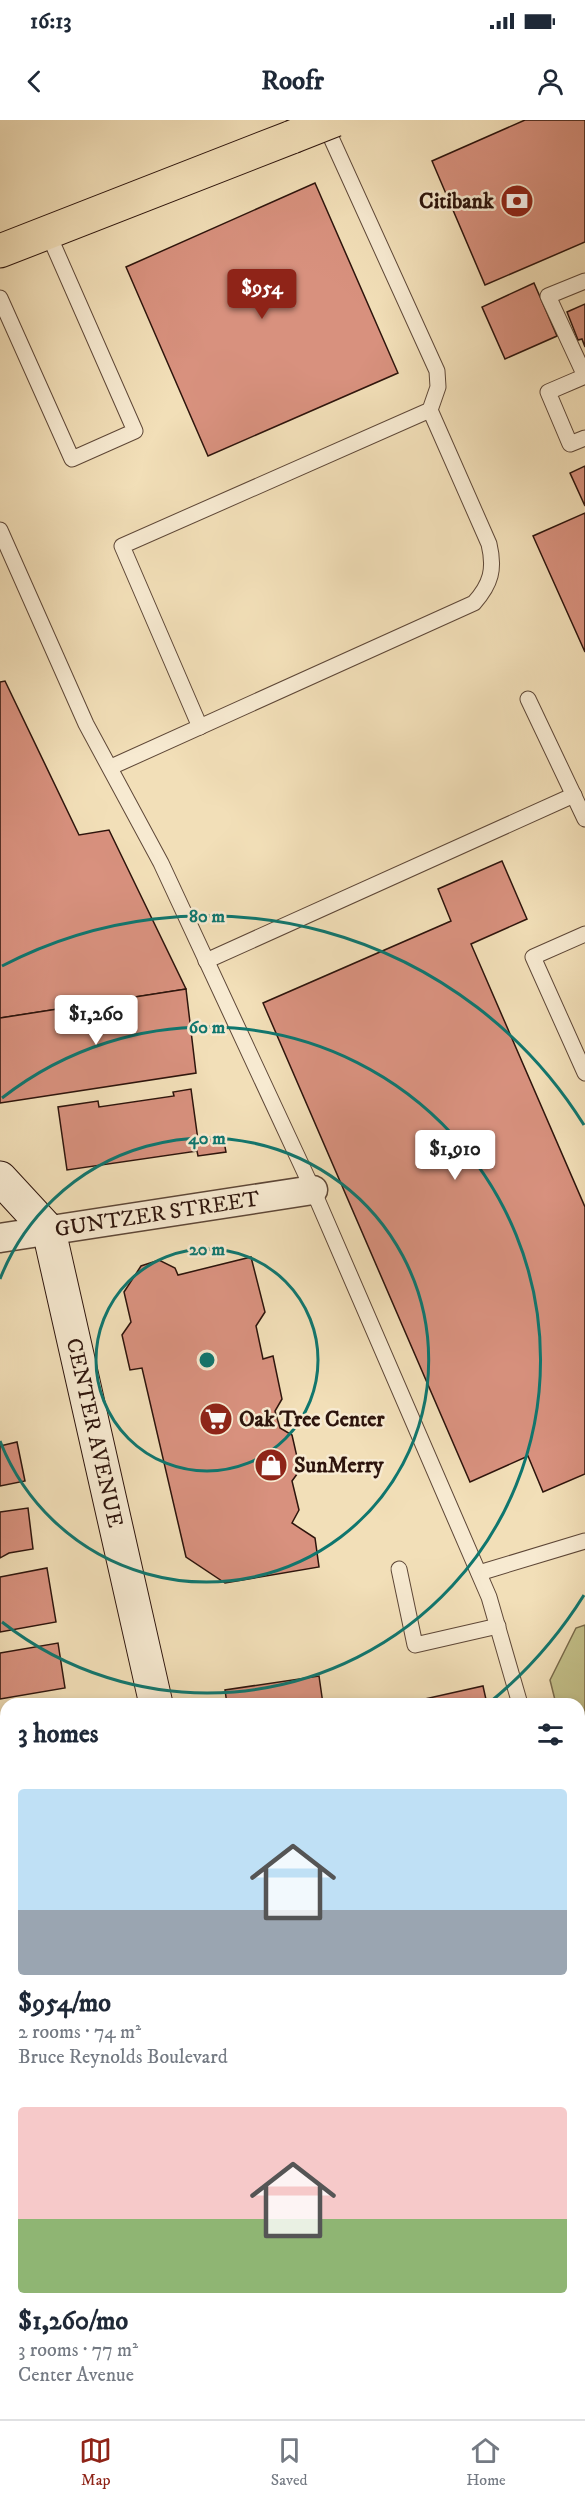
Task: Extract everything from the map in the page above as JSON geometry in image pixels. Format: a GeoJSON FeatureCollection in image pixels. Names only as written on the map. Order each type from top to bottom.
{"type":"FeatureCollection","features":[{"type":"Feature","properties":{"kind":"main road"},"geometry":{"type":"LineString","coordinates":[[0,251],[335,120]]}},
{"type":"Feature","properties":{"kind":"main road"},"geometry":{"type":"LineString","coordinates":[[0,1178],[49,1231]]}},
{"type":"Feature","properties":{"kind":"main road","name":"CENTER AVENUE"},"geometry":{"type":"LineString","coordinates":[[49,1231],[155,1698]]}},
{"type":"Feature","properties":{"kind":"street","name":"GUNTZER STREET"},"geometry":{"type":"LineString","coordinates":[[0,1238],[313,1191]]}},
{"type":"Feature","properties":{"kind":"lane"},"geometry":{"type":"LineString","coordinates":[[111,767],[466,609],[481,595],[493,572],[489,544],[430,410],[438,387],[437,371],[323,120]]}},
{"type":"Feature","properties":{"kind":"lane"},"geometry":{"type":"LineString","coordinates":[[0,298],[72,459],[135,431],[48,233]]}},
{"type":"Feature","properties":{"kind":"lane"},"geometry":{"type":"LineString","coordinates":[[585,280],[548,296],[584,377],[548,392],[570,444],[585,438]]}},
{"type":"Feature","properties":{"kind":"lane"},"geometry":{"type":"LineString","coordinates":[[200,727],[122,546],[430,410]]}},
{"type":"Feature","properties":{"kind":"lane"},"geometry":{"type":"LineString","coordinates":[[0,530],[86,724],[161,863],[313,1191],[397,1390],[479,1573],[498,1626],[518,1698]]}},
{"type":"Feature","properties":{"kind":"lane"},"geometry":{"type":"LineString","coordinates":[[528,699],[585,819]]}},
{"type":"Feature","properties":{"kind":"lane"},"geometry":{"type":"LineString","coordinates":[[206,961],[574,795]]}},
{"type":"Feature","properties":{"kind":"lane"},"geometry":{"type":"LineString","coordinates":[[585,934],[533,957],[585,1073]]}},
{"type":"Feature","properties":{"kind":"lane"},"geometry":{"type":"LineString","coordinates":[[479,1573],[585,1541]]}},
{"type":"Feature","properties":{"kind":"lane"},"geometry":{"type":"LineString","coordinates":[[399,1569],[416,1645],[498,1626]]}},
{"type":"Feature","properties":{"kind":"shaded area"},"geometry":{"type":"Polygon","coordinates":[[[585,1625],[585,1698],[554,1698],[550,1680],[576,1628],[585,1625]]]}},
{"type":"Feature","properties":{"kind":"building","name":"Citibank"},"geometry":{"type":"Polygon","coordinates":[[[525,120],[585,120],[585,242],[485,285],[432,161],[525,120]]]}},
{"type":"Feature","properties":{"kind":"building"},"geometry":{"type":"Polygon","coordinates":[[[315,183],[398,373],[208,456],[126,267],[315,183]]]}},
{"type":"Feature","properties":{"kind":"building"},"geometry":{"type":"Polygon","coordinates":[[[534,283],[557,336],[505,359],[482,307],[534,283]]]}},
{"type":"Feature","properties":{"kind":"building"},"geometry":{"type":"Polygon","coordinates":[[[585,304],[585,347],[582,339],[578,340],[567,312],[585,304]]]}},
{"type":"Feature","properties":{"kind":"building"},"geometry":{"type":"Polygon","coordinates":[[[585,466],[585,506],[570,473],[585,466]]]}},
{"type":"Feature","properties":{"kind":"building"},"geometry":{"type":"Polygon","coordinates":[[[585,513],[585,652],[533,536],[585,513]]]}},
{"type":"Feature","properties":{"kind":"building"},"geometry":{"type":"Polygon","coordinates":[[[5,681],[79,835],[109,830],[186,989],[0,1018],[0,682],[5,681]]]}},
{"type":"Feature","properties":{"kind":"building"},"geometry":{"type":"Polygon","coordinates":[[[502,861],[527,919],[471,944],[585,1207],[585,1474],[543,1492],[528,1456],[470,1482],[263,1003],[451,921],[438,889],[502,861]]]}},
{"type":"Feature","properties":{"kind":"building"},"geometry":{"type":"Polygon","coordinates":[[[186,989],[196,1073],[0,1103],[0,1018],[186,989]]]}},
{"type":"Feature","properties":{"kind":"building"},"geometry":{"type":"Polygon","coordinates":[[[191,1089],[198,1140],[223,1136],[226,1152],[198,1156],[197,1151],[67,1170],[58,1107],[98,1101],[99,1107],[174,1096],[173,1092],[191,1089]]]}},
{"type":"Feature","properties":{"kind":"building","name":"Oak Tree Center"},"geometry":{"type":"Polygon","coordinates":[[[251,1257],[265,1312],[256,1326],[263,1359],[273,1356],[282,1399],[275,1411],[280,1428],[292,1435],[300,1470],[292,1481],[299,1510],[292,1523],[315,1538],[319,1567],[225,1583],[186,1557],[142,1368],[130,1370],[122,1335],[131,1322],[124,1292],[141,1266],[159,1260],[175,1268],[178,1275],[251,1257]]]}},
{"type":"Feature","properties":{"kind":"building"},"geometry":{"type":"Polygon","coordinates":[[[17,1442],[25,1481],[0,1486],[0,1446],[17,1442]]]}},
{"type":"Feature","properties":{"kind":"building"},"geometry":{"type":"Polygon","coordinates":[[[28,1508],[33,1549],[9,1553],[0,1558],[0,1512],[28,1508]]]}},
{"type":"Feature","properties":{"kind":"building"},"geometry":{"type":"Polygon","coordinates":[[[47,1568],[56,1622],[0,1632],[0,1577],[47,1568]]]}},
{"type":"Feature","properties":{"kind":"building"},"geometry":{"type":"Polygon","coordinates":[[[58,1643],[65,1688],[0,1698],[0,1653],[58,1643]]]}},
{"type":"Feature","properties":{"kind":"building"},"geometry":{"type":"Polygon","coordinates":[[[319,1676],[322,1698],[226,1698],[225,1690],[319,1676]]]}},
{"type":"Feature","properties":{"kind":"building"},"geometry":{"type":"Polygon","coordinates":[[[483,1686],[486,1698],[429,1698],[483,1686]]]}},
{"type":"Feature","properties":{"kind":"place","name":"Citibank"},"geometry":{"type":"Point","coordinates":[517,201]}},
{"type":"Feature","properties":{"kind":"place","name":"Oak Tree Center"},"geometry":{"type":"Point","coordinates":[216,1419]}},
{"type":"Feature","properties":{"kind":"place","name":"SunMerry"},"geometry":{"type":"Point","coordinates":[271,1465]}}]}
